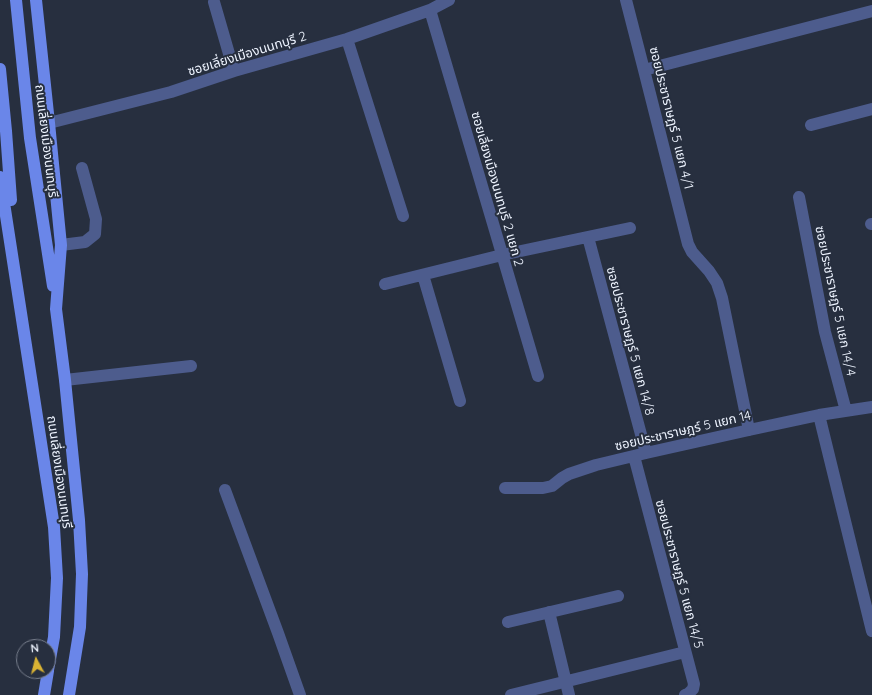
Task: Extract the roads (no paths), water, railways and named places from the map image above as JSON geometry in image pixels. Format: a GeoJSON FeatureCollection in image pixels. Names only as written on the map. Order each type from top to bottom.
{"type":"FeatureCollection","features":[{"type":"Feature","properties":{"kind":"main road","name":"ถนนเลี่ยงเมืองนนทบุรี"},"geometry":{"type":"LineString","coordinates":[[16,0],[30,138],[56,309],[65,380],[79,520],[82,574],[80,627],[69,695]]}},
{"type":"Feature","properties":{"kind":"main road","name":"ถนนเลี่ยงเมืองนนทบุรี"},"geometry":{"type":"LineString","coordinates":[[36,0],[50,123],[60,245],[56,309]]}},
{"type":"Feature","properties":{"kind":"main road","name":"ถนนเลี่ยงเมืองนนทบุรี"},"geometry":{"type":"LineString","coordinates":[[0,69],[6,131],[16,280]]}},
{"type":"Feature","properties":{"kind":"main road","name":"ถนนเลี่ยงเมืองนนทบุรี"},"geometry":{"type":"LineString","coordinates":[[0,177],[54,527],[57,578],[54,639]]}},
{"type":"Feature","properties":{"kind":"main road","name":"ถนนเลี่ยงเมืองนนทบุรี"},"geometry":{"type":"LineString","coordinates":[[44,695],[47,679]]}},
{"type":"Feature","properties":{"kind":"street","name":"ซอยเลี่ยงเมืองนนทบุรี 2"},"geometry":{"type":"LineString","coordinates":[[50,123],[171,92],[234,71],[347,39],[430,10],[449,0]]}},
{"type":"Feature","properties":{"kind":"street","name":"ซอยประชาราษฎร์ 5 แยก 4/1"},"geometry":{"type":"LineString","coordinates":[[626,0],[688,244],[692,252],[717,283],[722,298],[749,430]]}},
{"type":"Feature","properties":{"kind":"street"},"geometry":{"type":"LineString","coordinates":[[214,2],[234,71]]}},
{"type":"Feature","properties":{"kind":"street","name":"ซอยเลี่ยงเมืองนนทบุรี 2 แยก 2"},"geometry":{"type":"LineString","coordinates":[[430,10],[538,376]]}},
{"type":"Feature","properties":{"kind":"street"},"geometry":{"type":"LineString","coordinates":[[644,70],[872,10]]}},
{"type":"Feature","properties":{"kind":"street"},"geometry":{"type":"LineString","coordinates":[[347,39],[403,216]]}},
{"type":"Feature","properties":{"kind":"street"},"geometry":{"type":"LineString","coordinates":[[811,125],[872,109]]}},
{"type":"Feature","properties":{"kind":"street"},"geometry":{"type":"LineString","coordinates":[[60,245],[85,242],[95,234],[96,219],[82,168]]}},
{"type":"Feature","properties":{"kind":"street","name":"ซอยประชาราษฎร์ 5 แยก 14/4"},"geometry":{"type":"LineString","coordinates":[[799,197],[825,332],[846,411]]}},
{"type":"Feature","properties":{"kind":"street"},"geometry":{"type":"LineString","coordinates":[[386,284],[502,255],[630,228]]}},
{"type":"Feature","properties":{"kind":"street","name":"ซอยประชาราษฎร์ 5 แยก 14/8"},"geometry":{"type":"LineString","coordinates":[[588,237],[646,453]]}},
{"type":"Feature","properties":{"kind":"street"},"geometry":{"type":"LineString","coordinates":[[423,275],[460,401]]}},
{"type":"Feature","properties":{"kind":"street"},"geometry":{"type":"LineString","coordinates":[[65,380],[191,366]]}},
{"type":"Feature","properties":{"kind":"street","name":"ซอยประชาราษฎร์ 5 แยก 14"},"geometry":{"type":"LineString","coordinates":[[504,488],[548,487],[552,486],[569,474],[596,465],[819,415],[872,407]]}},
{"type":"Feature","properties":{"kind":"street"},"geometry":{"type":"LineString","coordinates":[[819,415],[872,631]]}},
{"type":"Feature","properties":{"kind":"street","name":"ซอยประชาราษฎร์ 5 แยก 14/5"},"geometry":{"type":"LineString","coordinates":[[634,456],[694,684],[693,689],[685,695]]}},
{"type":"Feature","properties":{"kind":"street"},"geometry":{"type":"LineString","coordinates":[[225,490],[300,695]]}},
{"type":"Feature","properties":{"kind":"street"},"geometry":{"type":"LineString","coordinates":[[508,622],[618,596]]}},
{"type":"Feature","properties":{"kind":"street"},"geometry":{"type":"LineString","coordinates":[[549,612],[569,695]]}},
{"type":"Feature","properties":{"kind":"street"},"geometry":{"type":"LineString","coordinates":[[517,694],[685,652]]}}]}
